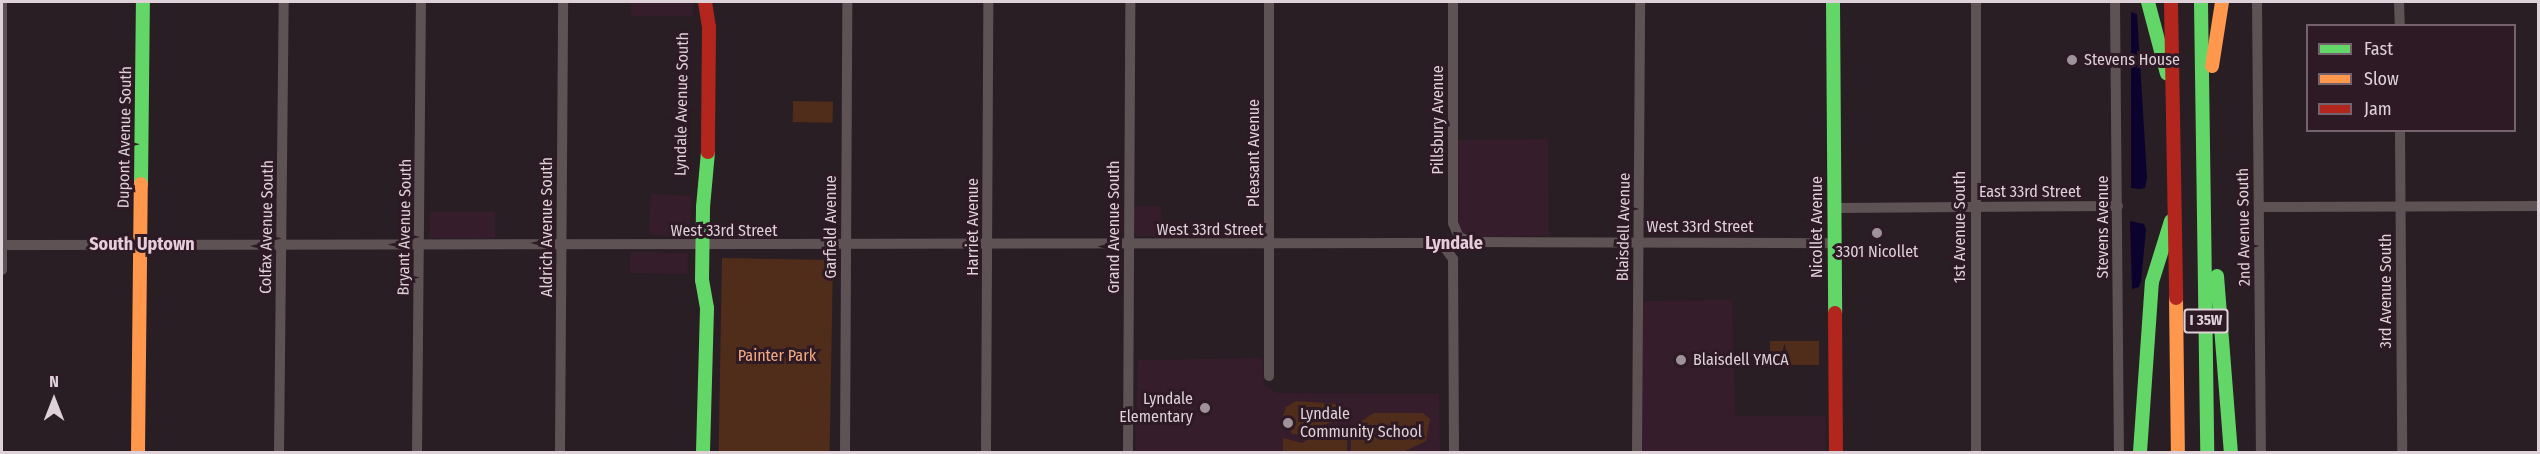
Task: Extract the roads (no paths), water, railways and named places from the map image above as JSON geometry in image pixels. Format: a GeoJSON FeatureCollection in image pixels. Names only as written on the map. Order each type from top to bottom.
{"type":"FeatureCollection","features":[{"type":"Feature","properties":{"kind":"main road","name":"Dupont Avenue South"},"geometry":{"type":"LineString","coordinates":[[138,453],[142,2]]}},
{"type":"Feature","properties":{"kind":"main road","name":"Lyndale Avenue South"},"geometry":{"type":"LineString","coordinates":[[701,453],[707,308],[702,280],[703,207],[708,170],[709,27],[704,2]]}},
{"type":"Feature","properties":{"kind":"main road","name":"Nicollet Avenue"},"geometry":{"type":"LineString","coordinates":[[1833,2],[1836,453]]}},
{"type":"Feature","properties":{"kind":"main road"},"geometry":{"type":"LineString","coordinates":[[2148,2],[2152,29],[2174,96]]}},
{"type":"Feature","properties":{"kind":"main road","name":"I 35W"},"geometry":{"type":"LineString","coordinates":[[2170,2],[2176,204],[2178,453]]}},
{"type":"Feature","properties":{"kind":"main road","name":"I 35W"},"geometry":{"type":"LineString","coordinates":[[2201,2],[2205,116],[2207,453]]}},
{"type":"Feature","properties":{"kind":"main road"},"geometry":{"type":"LineString","coordinates":[[2205,116],[2222,2]]}},
{"type":"Feature","properties":{"kind":"main road"},"geometry":{"type":"LineString","coordinates":[[2205,190],[2244,453]]}},
{"type":"Feature","properties":{"kind":"main road"},"geometry":{"type":"LineString","coordinates":[[2140,453],[2152,282],[2176,204]]}},
{"type":"Feature","properties":{"kind":"main road"},"geometry":{"type":"LineString","coordinates":[[2220,302],[2231,453]]}},
{"type":"Feature","properties":{"kind":"street"},"geometry":{"type":"LineString","coordinates":[[2,2],[2,270]]}},
{"type":"Feature","properties":{"kind":"street","name":"Colfax Avenue South"},"geometry":{"type":"LineString","coordinates":[[279,453],[284,2]]}},
{"type":"Feature","properties":{"kind":"street","name":"Bryant Avenue South"},"geometry":{"type":"LineString","coordinates":[[417,453],[421,2]]}},
{"type":"Feature","properties":{"kind":"street","name":"Aldrich Avenue South"},"geometry":{"type":"LineString","coordinates":[[560,453],[563,2]]}},
{"type":"Feature","properties":{"kind":"street","name":"Garfield Avenue"},"geometry":{"type":"LineString","coordinates":[[844,453],[847,2]]}},
{"type":"Feature","properties":{"kind":"street","name":"Harriet Avenue"},"geometry":{"type":"LineString","coordinates":[[986,453],[988,2]]}},
{"type":"Feature","properties":{"kind":"street","name":"Grand Avenue South"},"geometry":{"type":"LineString","coordinates":[[1128,453],[1130,2]]}},
{"type":"Feature","properties":{"kind":"street","name":"Pleasant Avenue"},"geometry":{"type":"LineString","coordinates":[[1269,2],[1269,376]]}},
{"type":"Feature","properties":{"kind":"street","name":"Pillsbury Avenue"},"geometry":{"type":"LineString","coordinates":[[1453,2],[1453,223],[1459,237]]}},
{"type":"Feature","properties":{"kind":"street","name":"Blaisdell Avenue"},"geometry":{"type":"LineString","coordinates":[[1637,453],[1640,2]]}},
{"type":"Feature","properties":{"kind":"street","name":"1st Avenue South"},"geometry":{"type":"LineString","coordinates":[[1976,2],[1976,453]]}},
{"type":"Feature","properties":{"kind":"street","name":"Stevens Avenue"},"geometry":{"type":"LineString","coordinates":[[2115,2],[2119,453]]}},
{"type":"Feature","properties":{"kind":"street","name":"2nd Avenue South"},"geometry":{"type":"LineString","coordinates":[[2257,2],[2261,453]]}},
{"type":"Feature","properties":{"kind":"street"},"geometry":{"type":"LineString","coordinates":[[2399,2],[2400,24]]}},
{"type":"Feature","properties":{"kind":"street","name":"3rd Avenue South"},"geometry":{"type":"LineString","coordinates":[[2400,132],[2403,453]]}},
{"type":"Feature","properties":{"kind":"street","name":"East 33rd Street"},"geometry":{"type":"LineString","coordinates":[[1834,208],[2118,206]]}},
{"type":"Feature","properties":{"kind":"street"},"geometry":{"type":"LineString","coordinates":[[2259,207],[2538,206]]}},
{"type":"Feature","properties":{"kind":"street","name":"West 33rd Street"},"geometry":{"type":"LineString","coordinates":[[1459,237],[1473,242],[1834,243]]}},
{"type":"Feature","properties":{"kind":"street","name":"West 33rd Street"},"geometry":{"type":"LineString","coordinates":[[2,245],[988,246],[1429,243],[1445,248],[1453,259],[1454,453]]}},
{"type":"Feature","properties":{"kind":"place","name":"Stevens House"},"geometry":{"type":"Point","coordinates":[2072,60]}},
{"type":"Feature","properties":{"kind":"place","name":"3301 Nicollet"},"geometry":{"type":"Point","coordinates":[1877,233]}},
{"type":"Feature","properties":{"kind":"place","name":"Blaisdell YMCA"},"geometry":{"type":"Point","coordinates":[1681,360]}},
{"type":"Feature","properties":{"kind":"place","name":"Lyndale Elementary"},"geometry":{"type":"Point","coordinates":[1205,408]}},
{"type":"Feature","properties":{"kind":"place","name":"Lyndale Community School"},"geometry":{"type":"Point","coordinates":[1288,423]}},
{"type":"Feature","properties":{"kind":"district","name":"Lyndale"},"geometry":{"type":"Point","coordinates":[1454,243]}},
{"type":"Feature","properties":{"kind":"district","name":"South Uptown"},"geometry":{"type":"Point","coordinates":[142,244]}},
{"type":"Feature","properties":{"kind":"park label","name":"Painter Park"},"geometry":{"type":"Point","coordinates":[777,356]}}]}
